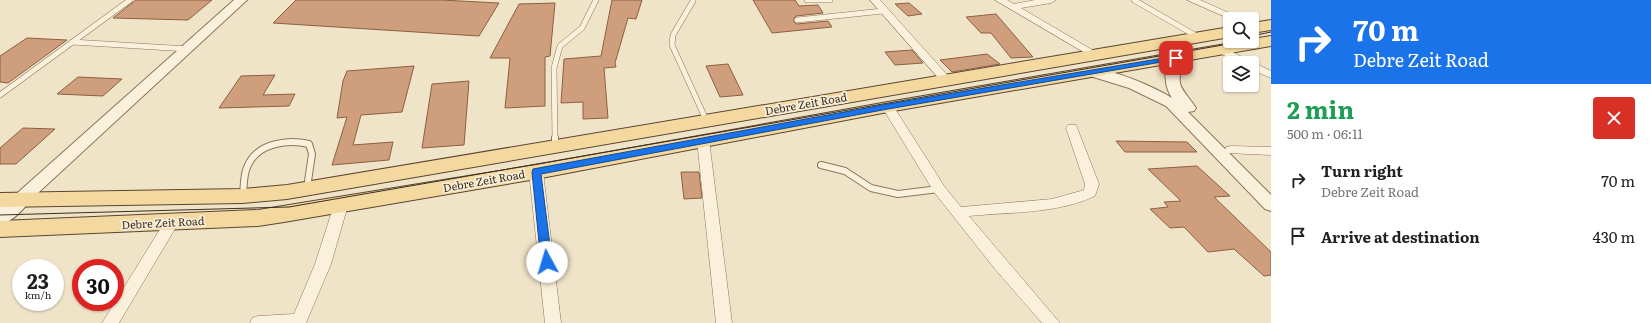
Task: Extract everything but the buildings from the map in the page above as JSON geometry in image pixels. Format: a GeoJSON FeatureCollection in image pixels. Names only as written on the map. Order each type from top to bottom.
{"type":"FeatureCollection","features":[{"type":"Feature","properties":{"kind":"main road","name":"Debre Zeit Road"},"geometry":{"type":"LineString","coordinates":[[0,229],[258,218],[341,206],[536,172],[702,140],[888,107],[1095,64],[1199,37],[1223,33]]}},
{"type":"Feature","properties":{"kind":"main road","name":"Debre Zeit Road"},"geometry":{"type":"LineString","coordinates":[[10,200],[243,196],[307,189],[707,122],[945,79],[1095,64],[1176,58],[1271,41]]}},
{"type":"Feature","properties":{"kind":"main road"},"geometry":{"type":"LineString","coordinates":[[28,229],[56,199]]}},
{"type":"Feature","properties":{"kind":"main road"},"geometry":{"type":"LineString","coordinates":[[0,218],[10,200]]}},
{"type":"Feature","properties":{"kind":"street"},"geometry":{"type":"LineString","coordinates":[[10,200],[188,49],[241,0]]}},
{"type":"Feature","properties":{"kind":"street"},"geometry":{"type":"LineString","coordinates":[[874,0],[945,79]]}},
{"type":"Feature","properties":{"kind":"street"},"geometry":{"type":"LineString","coordinates":[[1000,0],[1095,64],[1129,82],[1154,92],[1171,103],[1234,158],[1271,193]]}},
{"type":"Feature","properties":{"kind":"street"},"geometry":{"type":"LineString","coordinates":[[1012,7],[1051,0]]}},
{"type":"Feature","properties":{"kind":"street"},"geometry":{"type":"LineString","coordinates":[[1192,0],[1223,13]]}},
{"type":"Feature","properties":{"kind":"street"},"geometry":{"type":"LineString","coordinates":[[1222,50],[1234,56]]}},
{"type":"Feature","properties":{"kind":"street"},"geometry":{"type":"LineString","coordinates":[[1176,58],[1172,80],[1176,96],[1234,158],[1271,205]]}},
{"type":"Feature","properties":{"kind":"street"},"geometry":{"type":"LineString","coordinates":[[1259,69],[1271,75]]}},
{"type":"Feature","properties":{"kind":"street"},"geometry":{"type":"LineString","coordinates":[[888,107],[940,190],[1000,265],[1052,323]]}},
{"type":"Feature","properties":{"kind":"street"},"geometry":{"type":"LineString","coordinates":[[959,212],[1052,204],[1079,198],[1090,193],[1092,184],[1072,128]]}},
{"type":"Feature","properties":{"kind":"street"},"geometry":{"type":"LineString","coordinates":[[702,140],[724,323]]}},
{"type":"Feature","properties":{"kind":"street"},"geometry":{"type":"LineString","coordinates":[[1234,158],[1271,151]]}},
{"type":"Feature","properties":{"kind":"street"},"geometry":{"type":"LineString","coordinates":[[536,172],[554,323]]}},
{"type":"Feature","properties":{"kind":"street"},"geometry":{"type":"LineString","coordinates":[[258,323],[298,322],[324,264],[341,206]]}},
{"type":"Feature","properties":{"kind":"street"},"geometry":{"type":"LineString","coordinates":[[110,323],[172,222]]}},
{"type":"Feature","properties":{"kind":"lane"},"geometry":{"type":"LineString","coordinates":[[0,95],[130,0]]}},
{"type":"Feature","properties":{"kind":"lane"},"geometry":{"type":"LineString","coordinates":[[555,147],[554,68],[560,46],[582,28],[596,0]]}},
{"type":"Feature","properties":{"kind":"lane"},"geometry":{"type":"LineString","coordinates":[[807,0],[830,0]]}},
{"type":"Feature","properties":{"kind":"lane"},"geometry":{"type":"LineString","coordinates":[[1134,0],[1199,37]]}},
{"type":"Feature","properties":{"kind":"lane"},"geometry":{"type":"LineString","coordinates":[[693,1],[673,35],[672,45],[707,122]]}},
{"type":"Feature","properties":{"kind":"lane"},"geometry":{"type":"LineString","coordinates":[[797,20],[883,11]]}},
{"type":"Feature","properties":{"kind":"lane"},"geometry":{"type":"LineString","coordinates":[[72,42],[188,49]]}},
{"type":"Feature","properties":{"kind":"lane"},"geometry":{"type":"LineString","coordinates":[[243,196],[248,164],[256,154],[265,148],[283,142],[300,140],[309,144],[312,154],[307,189]]}},
{"type":"Feature","properties":{"kind":"lane"},"geometry":{"type":"LineString","coordinates":[[821,165],[845,171],[871,188],[898,194],[940,190]]}},
{"type":"Feature","properties":{"kind":"tram line"},"geometry":{"type":"LineString","coordinates":[[1259,35],[1271,32]]}},
{"type":"Feature","properties":{"kind":"tram line"},"geometry":{"type":"LineString","coordinates":[[0,215],[289,207],[1223,45]]}},
{"type":"Feature","properties":{"kind":"route"},"geometry":{"type":"LineString","coordinates":[[547,262],[536,172],[702,140],[1176,58]]}}]}
